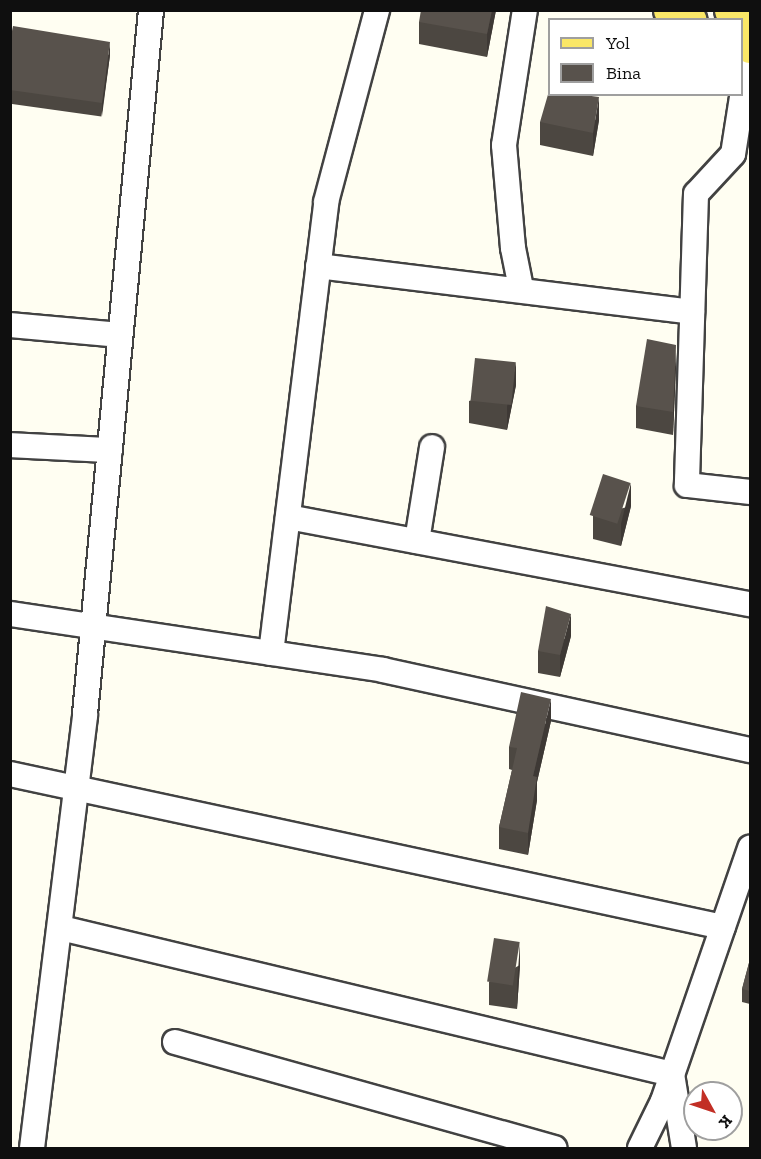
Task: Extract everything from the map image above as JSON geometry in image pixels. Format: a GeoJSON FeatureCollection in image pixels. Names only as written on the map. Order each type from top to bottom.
{"type":"FeatureCollection","features":[{"type":"Feature","properties":{"kind":"main road"},"geometry":{"type":"LineString","coordinates":[[670,10],[686,18]]}},
{"type":"Feature","properties":{"kind":"main road"},"geometry":{"type":"LineString","coordinates":[[731,10],[750,18]]}},
{"type":"Feature","properties":{"kind":"street"},"geometry":{"type":"LineString","coordinates":[[32,1149],[76,791],[151,10]]}},
{"type":"Feature","properties":{"kind":"street"},"geometry":{"type":"LineString","coordinates":[[271,653],[326,202],[377,10]]}},
{"type":"Feature","properties":{"kind":"street"},"geometry":{"type":"LineString","coordinates":[[521,288],[513,248],[504,145],[525,10]]}},
{"type":"Feature","properties":{"kind":"street"},"geometry":{"type":"LineString","coordinates":[[743,90],[750,46]]}},
{"type":"Feature","properties":{"kind":"street"},"geometry":{"type":"LineString","coordinates":[[742,96],[733,154],[696,194],[687,485],[750,492]]}},
{"type":"Feature","properties":{"kind":"street"},"geometry":{"type":"LineString","coordinates":[[318,266],[521,288],[692,312]]}},
{"type":"Feature","properties":{"kind":"street"},"geometry":{"type":"LineString","coordinates":[[10,325],[120,335]]}},
{"type":"Feature","properties":{"kind":"street"},"geometry":{"type":"LineString","coordinates":[[10,445],[110,450]]}},
{"type":"Feature","properties":{"kind":"street"},"geometry":{"type":"LineString","coordinates":[[417,541],[432,447]]}},
{"type":"Feature","properties":{"kind":"street"},"geometry":{"type":"LineString","coordinates":[[288,517],[750,604]]}},
{"type":"Feature","properties":{"kind":"street"},"geometry":{"type":"LineString","coordinates":[[10,614],[93,624],[382,670],[750,750]]}},
{"type":"Feature","properties":{"kind":"street"},"geometry":{"type":"LineString","coordinates":[[10,774],[76,791],[723,927]]}},
{"type":"Feature","properties":{"kind":"street"},"geometry":{"type":"LineString","coordinates":[[640,1149],[672,1074],[750,848]]}},
{"type":"Feature","properties":{"kind":"street"},"geometry":{"type":"LineString","coordinates":[[61,927],[672,1074]]}},
{"type":"Feature","properties":{"kind":"street"},"geometry":{"type":"LineString","coordinates":[[175,1042],[461,1119],[554,1149]]}},
{"type":"Feature","properties":{"kind":"street"},"geometry":{"type":"LineString","coordinates":[[672,1074],[684,1149]]}},
{"type":"Feature","properties":{"kind":"building"},"geometry":{"type":"Polygon","coordinates":[[[421,10],[492,10],[487,34],[419,22],[421,10]]]}},
{"type":"Feature","properties":{"kind":"building"},"geometry":{"type":"Polygon","coordinates":[[[13,26],[110,42],[102,103],[10,90],[10,41],[13,26]]]}},
{"type":"Feature","properties":{"kind":"building"},"geometry":{"type":"Polygon","coordinates":[[[548,94],[599,97],[593,133],[540,122],[548,94]]]}},
{"type":"Feature","properties":{"kind":"building"},"geometry":{"type":"Polygon","coordinates":[[[647,339],[676,345],[673,412],[636,406],[647,339]]]}},
{"type":"Feature","properties":{"kind":"building"},"geometry":{"type":"Polygon","coordinates":[[[475,358],[516,362],[511,405],[471,401],[475,358]]]}},
{"type":"Feature","properties":{"kind":"building"},"geometry":{"type":"Polygon","coordinates":[[[603,474],[631,483],[617,524],[590,515],[603,474]]]}},
{"type":"Feature","properties":{"kind":"building"},"geometry":{"type":"Polygon","coordinates":[[[546,606],[571,614],[560,655],[538,651],[546,606]]]}},
{"type":"Feature","properties":{"kind":"building"},"geometry":{"type":"Polygon","coordinates":[[[521,692],[551,699],[533,776],[537,777],[528,833],[499,827],[517,748],[509,747],[521,692]]]}},
{"type":"Feature","properties":{"kind":"building"},"geometry":{"type":"Polygon","coordinates":[[[494,938],[520,942],[513,986],[487,981],[494,938]]]}},
{"type":"Feature","properties":{"kind":"building"},"geometry":{"type":"Polygon","coordinates":[[[750,959],[750,991],[742,989],[750,959]]]}}]}
